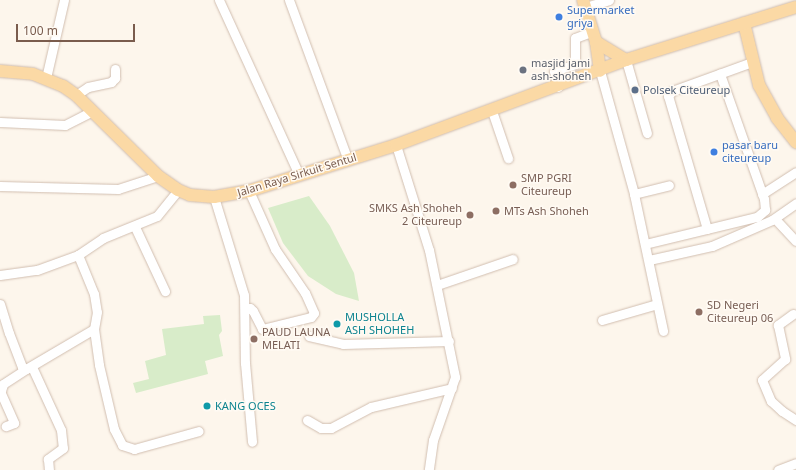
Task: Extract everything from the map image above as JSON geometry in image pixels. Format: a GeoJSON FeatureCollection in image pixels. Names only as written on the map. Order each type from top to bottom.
{"type":"FeatureCollection","features":[{"type":"Feature","properties":{"kind":"main road"},"geometry":{"type":"LineString","coordinates":[[584,3],[595,36],[600,71]]}},
{"type":"Feature","properties":{"kind":"main road","name":"Jalan Raya Sirkuit Sentul"},"geometry":{"type":"LineString","coordinates":[[0,71],[21,72],[46,78],[76,95],[158,176],[178,190],[214,197],[249,191],[396,145],[558,87],[626,60],[796,7]]}},
{"type":"Feature","properties":{"kind":"main road"},"geometry":{"type":"LineString","coordinates":[[744,23],[752,62],[768,104],[796,142]]}},
{"type":"Feature","properties":{"kind":"main road"},"geometry":{"type":"LineString","coordinates":[[595,36],[626,60]]}},
{"type":"Feature","properties":{"kind":"street"},"geometry":{"type":"LineString","coordinates":[[46,78],[64,0]]}},
{"type":"Feature","properties":{"kind":"street"},"geometry":{"type":"LineString","coordinates":[[218,0],[299,175]]}},
{"type":"Feature","properties":{"kind":"street"},"geometry":{"type":"LineString","coordinates":[[289,0],[348,160]]}},
{"type":"Feature","properties":{"kind":"street"},"geometry":{"type":"LineString","coordinates":[[584,3],[609,0]]}},
{"type":"Feature","properties":{"kind":"street"},"geometry":{"type":"LineString","coordinates":[[558,87],[554,70],[576,64],[575,38],[595,36]]}},
{"type":"Feature","properties":{"kind":"street"},"geometry":{"type":"LineString","coordinates":[[626,60],[647,133]]}},
{"type":"Feature","properties":{"kind":"street"},"geometry":{"type":"LineString","coordinates":[[707,229],[668,96],[672,91],[752,62]]}},
{"type":"Feature","properties":{"kind":"street"},"geometry":{"type":"LineString","coordinates":[[76,95],[88,87],[110,82],[115,78],[116,69]]}},
{"type":"Feature","properties":{"kind":"street"},"geometry":{"type":"LineString","coordinates":[[600,71],[634,194],[663,331]]}},
{"type":"Feature","properties":{"kind":"street"},"geometry":{"type":"LineString","coordinates":[[720,74],[762,194],[765,210],[762,214]]}},
{"type":"Feature","properties":{"kind":"street"},"geometry":{"type":"LineString","coordinates":[[0,122],[65,125],[92,111]]}},
{"type":"Feature","properties":{"kind":"street"},"geometry":{"type":"LineString","coordinates":[[492,111],[508,158]]}},
{"type":"Feature","properties":{"kind":"street"},"geometry":{"type":"LineString","coordinates":[[396,145],[415,202],[438,285],[455,378],[433,440],[429,470]]}},
{"type":"Feature","properties":{"kind":"street"},"geometry":{"type":"LineString","coordinates":[[762,194],[796,172]]}},
{"type":"Feature","properties":{"kind":"street"},"geometry":{"type":"LineString","coordinates":[[0,186],[118,189],[158,176]]}},
{"type":"Feature","properties":{"kind":"street"},"geometry":{"type":"LineString","coordinates":[[634,194],[669,185]]}},
{"type":"Feature","properties":{"kind":"street"},"geometry":{"type":"LineString","coordinates":[[0,274],[37,270],[78,255],[98,241],[135,226],[163,211],[178,190]]}},
{"type":"Feature","properties":{"kind":"street"},"geometry":{"type":"LineString","coordinates":[[245,310],[250,308],[253,311],[262,329],[311,317],[314,313],[305,293],[275,249],[249,191]]}},
{"type":"Feature","properties":{"kind":"street"},"geometry":{"type":"LineString","coordinates":[[214,197],[244,295],[245,363],[252,442]]}},
{"type":"Feature","properties":{"kind":"street"},"geometry":{"type":"LineString","coordinates":[[777,220],[796,204]]}},
{"type":"Feature","properties":{"kind":"street"},"geometry":{"type":"LineString","coordinates":[[649,262],[713,250],[777,220],[796,208]]}},
{"type":"Feature","properties":{"kind":"street"},"geometry":{"type":"LineString","coordinates":[[645,244],[762,214],[777,220],[796,242]]}},
{"type":"Feature","properties":{"kind":"street"},"geometry":{"type":"LineString","coordinates":[[135,226],[165,291]]}},
{"type":"Feature","properties":{"kind":"street"},"geometry":{"type":"LineString","coordinates":[[78,255],[95,298],[97,312],[94,329],[105,395],[122,445],[134,450],[199,431]]}},
{"type":"Feature","properties":{"kind":"street"},"geometry":{"type":"LineString","coordinates":[[438,285],[513,259]]}},
{"type":"Feature","properties":{"kind":"street"},"geometry":{"type":"LineString","coordinates":[[0,304],[22,367],[29,368]]}},
{"type":"Feature","properties":{"kind":"street"},"geometry":{"type":"LineString","coordinates":[[602,320],[657,304]]}},
{"type":"Feature","properties":{"kind":"street"},"geometry":{"type":"LineString","coordinates":[[793,314],[778,325],[785,359],[762,379],[771,401],[782,411],[796,420]]}},
{"type":"Feature","properties":{"kind":"street"},"geometry":{"type":"LineString","coordinates":[[6,426],[14,423],[0,391],[3,384],[94,329]]}},
{"type":"Feature","properties":{"kind":"street"},"geometry":{"type":"LineString","coordinates":[[310,336],[343,344],[449,341]]}},
{"type":"Feature","properties":{"kind":"street"},"geometry":{"type":"LineString","coordinates":[[29,368],[61,430],[63,448],[48,459],[49,470]]}},
{"type":"Feature","properties":{"kind":"street"},"geometry":{"type":"LineString","coordinates":[[307,420],[321,428],[331,428],[371,407],[452,388]]}},
{"type":"Feature","properties":{"kind":"street"},"geometry":{"type":"LineString","coordinates":[[778,470],[796,463]]}},
{"type":"Feature","properties":{"kind":"green space"},"geometry":{"type":"Polygon","coordinates":[[[309,196],[330,226],[354,273],[359,301],[336,294],[308,276],[283,243],[268,208],[309,196]]]}},
{"type":"Feature","properties":{"kind":"green space"},"geometry":{"type":"Polygon","coordinates":[[[220,315],[222,331],[219,335],[223,356],[205,361],[208,374],[136,393],[133,383],[149,379],[145,361],[166,355],[162,329],[204,324],[203,316],[220,315]]]}},
{"type":"Feature","properties":{"kind":"place","name":"Supermarket griya"},"geometry":{"type":"Point","coordinates":[559,17]}},
{"type":"Feature","properties":{"kind":"place","name":"masjid jami ash-shoheh"},"geometry":{"type":"Point","coordinates":[523,70]}},
{"type":"Feature","properties":{"kind":"place","name":"Polsek Citeureup"},"geometry":{"type":"Point","coordinates":[635,90]}},
{"type":"Feature","properties":{"kind":"place","name":"pasar baru citeureup"},"geometry":{"type":"Point","coordinates":[714,152]}},
{"type":"Feature","properties":{"kind":"place","name":"SMP PGRI Citeureup"},"geometry":{"type":"Point","coordinates":[513,185]}},
{"type":"Feature","properties":{"kind":"place","name":"MTs Ash Shoheh"},"geometry":{"type":"Point","coordinates":[496,211]}},
{"type":"Feature","properties":{"kind":"place","name":"SMKS Ash Shoheh 2 Citeureup"},"geometry":{"type":"Point","coordinates":[470,215]}},
{"type":"Feature","properties":{"kind":"place","name":"SD Negeri Citeureup 06"},"geometry":{"type":"Point","coordinates":[699,312]}},
{"type":"Feature","properties":{"kind":"place","name":"MUSHOLLA ASH SHOHEH"},"geometry":{"type":"Point","coordinates":[337,324]}},
{"type":"Feature","properties":{"kind":"place","name":"PAUD LAUNA MELATI"},"geometry":{"type":"Point","coordinates":[254,339]}},
{"type":"Feature","properties":{"kind":"place","name":"KANG OCES"},"geometry":{"type":"Point","coordinates":[207,406]}}]}
